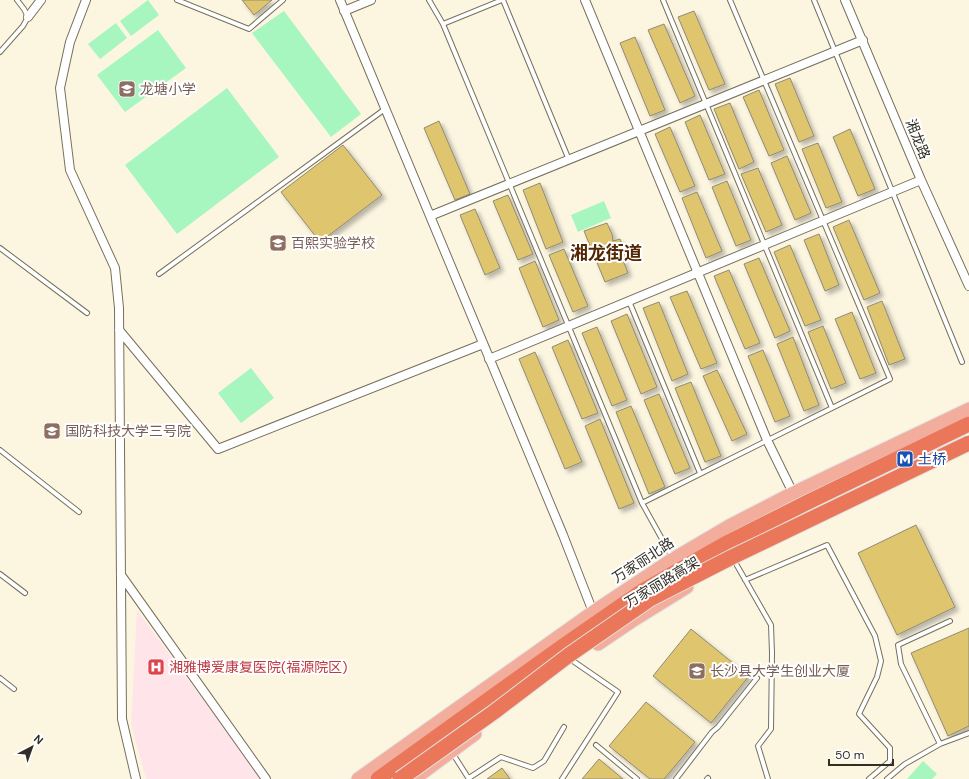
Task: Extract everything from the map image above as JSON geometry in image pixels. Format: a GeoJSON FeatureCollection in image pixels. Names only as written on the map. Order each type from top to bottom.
{"type":"FeatureCollection","features":[{"type":"Feature","properties":{"kind":"highway","name":"万家丽路高架"},"geometry":{"type":"LineString","coordinates":[[378,779],[543,660],[644,590],[725,544],[969,424]]}},
{"type":"Feature","properties":{"kind":"highway","name":"万家丽路高架"},"geometry":{"type":"LineString","coordinates":[[400,779],[494,712],[569,655],[650,599],[738,554],[969,443]]}},
{"type":"Feature","properties":{"kind":"main road","name":"万家丽北路"},"geometry":{"type":"LineString","coordinates":[[358,779],[593,612],[673,559],[729,526],[793,493],[969,408]]}},
{"type":"Feature","properties":{"kind":"main road"},"geometry":{"type":"LineString","coordinates":[[414,779],[573,660],[683,589],[735,562],[969,450]]}},
{"type":"Feature","properties":{"kind":"street"},"geometry":{"type":"LineString","coordinates":[[28,17],[41,0]]}},
{"type":"Feature","properties":{"kind":"street"},"geometry":{"type":"LineString","coordinates":[[86,0],[70,42],[60,88],[70,170],[115,268],[119,308],[122,719],[136,779]]}},
{"type":"Feature","properties":{"kind":"street"},"geometry":{"type":"LineString","coordinates":[[340,0],[563,535],[593,612]]}},
{"type":"Feature","properties":{"kind":"street"},"geometry":{"type":"LineString","coordinates":[[344,11],[371,0]]}},
{"type":"Feature","properties":{"kind":"street"},"geometry":{"type":"LineString","coordinates":[[585,0],[767,440],[793,493]]}},
{"type":"Feature","properties":{"kind":"street","name":"湘龙路"},"geometry":{"type":"LineString","coordinates":[[845,0],[921,180],[969,286]]}},
{"type":"Feature","properties":{"kind":"street"},"geometry":{"type":"LineString","coordinates":[[430,216],[863,40]]}},
{"type":"Feature","properties":{"kind":"street"},"geometry":{"type":"LineString","coordinates":[[489,359],[921,180]]}},
{"type":"Feature","properties":{"kind":"street"},"geometry":{"type":"LineString","coordinates":[[119,330],[218,449],[483,344]]}},
{"type":"Feature","properties":{"kind":"street"},"geometry":{"type":"LineString","coordinates":[[121,575],[266,779]]}},
{"type":"Feature","properties":{"kind":"lane"},"geometry":{"type":"LineString","coordinates":[[0,52],[23,26],[28,17],[17,0]]}},
{"type":"Feature","properties":{"kind":"lane"},"geometry":{"type":"LineString","coordinates":[[177,0],[249,29],[283,0]]}},
{"type":"Feature","properties":{"kind":"lane"},"geometry":{"type":"LineString","coordinates":[[429,0],[443,24],[508,184],[642,503],[673,559]]}},
{"type":"Feature","properties":{"kind":"lane"},"geometry":{"type":"LineString","coordinates":[[443,24],[502,0],[569,160]]}},
{"type":"Feature","properties":{"kind":"lane"},"geometry":{"type":"LineString","coordinates":[[663,0],[832,408]]}},
{"type":"Feature","properties":{"kind":"lane"},"geometry":{"type":"LineString","coordinates":[[642,503],[890,379],[730,0]]}},
{"type":"Feature","properties":{"kind":"lane"},"geometry":{"type":"LineString","coordinates":[[814,0],[962,362]]}},
{"type":"Feature","properties":{"kind":"lane"},"geometry":{"type":"LineString","coordinates":[[159,274],[385,109]]}},
{"type":"Feature","properties":{"kind":"lane"},"geometry":{"type":"LineString","coordinates":[[0,248],[87,313]]}},
{"type":"Feature","properties":{"kind":"lane"},"geometry":{"type":"LineString","coordinates":[[629,301],[700,473]]}},
{"type":"Feature","properties":{"kind":"lane"},"geometry":{"type":"LineString","coordinates":[[0,450],[80,512]]}},
{"type":"Feature","properties":{"kind":"lane"},"geometry":{"type":"LineString","coordinates":[[746,580],[827,545],[875,636],[881,661],[877,677],[859,714],[890,748],[890,761],[869,779]]}},
{"type":"Feature","properties":{"kind":"lane"},"geometry":{"type":"LineString","coordinates":[[735,562],[771,626],[771,729],[758,746],[768,779]]}},
{"type":"Feature","properties":{"kind":"lane"},"geometry":{"type":"LineString","coordinates":[[0,574],[25,593]]}},
{"type":"Feature","properties":{"kind":"lane"},"geometry":{"type":"LineString","coordinates":[[940,744],[901,664],[898,644],[950,621]]}},
{"type":"Feature","properties":{"kind":"lane"},"geometry":{"type":"LineString","coordinates":[[562,779],[618,692],[573,660]]}},
{"type":"Feature","properties":{"kind":"lane"},"geometry":{"type":"LineString","coordinates":[[0,678],[14,689]]}},
{"type":"Feature","properties":{"kind":"lane"},"geometry":{"type":"LineString","coordinates":[[676,779],[712,732],[718,727],[757,678]]}},
{"type":"Feature","properties":{"kind":"lane"},"geometry":{"type":"LineString","coordinates":[[452,752],[469,779],[501,757],[533,768],[544,761],[564,727]]}},
{"type":"Feature","properties":{"kind":"lane"},"geometry":{"type":"LineString","coordinates":[[887,779],[905,764],[940,744],[969,733]]}},
{"type":"Feature","properties":{"kind":"lane"},"geometry":{"type":"LineString","coordinates":[[596,745],[637,779]]}},
{"type":"Feature","properties":{"kind":"shaded area","name":"湘雅博爱康复医院(福源院区)"},"geometry":{"type":"Polygon","coordinates":[[[137,610],[261,779],[146,779],[131,724],[137,610]]]}},
{"type":"Feature","properties":{"kind":"green space"},"geometry":{"type":"Polygon","coordinates":[[[148,0],[159,15],[131,36],[120,21],[148,0]]]}},
{"type":"Feature","properties":{"kind":"green space"},"geometry":{"type":"Polygon","coordinates":[[[284,11],[361,114],[331,137],[252,33],[284,11]]]}},
{"type":"Feature","properties":{"kind":"green space"},"geometry":{"type":"Polygon","coordinates":[[[116,23],[127,38],[100,59],[88,44],[116,23]]]}},
{"type":"Feature","properties":{"kind":"green space"},"geometry":{"type":"Polygon","coordinates":[[[158,30],[186,68],[125,112],[97,75],[158,30]]]}},
{"type":"Feature","properties":{"kind":"green space"},"geometry":{"type":"Polygon","coordinates":[[[227,88],[279,157],[177,234],[125,165],[227,88]]]}},
{"type":"Feature","properties":{"kind":"green space"},"geometry":{"type":"Polygon","coordinates":[[[604,201],[611,218],[578,232],[571,215],[604,201]]]}},
{"type":"Feature","properties":{"kind":"green space"},"geometry":{"type":"Polygon","coordinates":[[[251,368],[274,398],[241,423],[218,393],[251,368]]]}},
{"type":"Feature","properties":{"kind":"green space"},"geometry":{"type":"Polygon","coordinates":[[[923,761],[937,774],[932,779],[907,779],[923,761]]]}},
{"type":"Feature","properties":{"kind":"building"},"geometry":{"type":"Polygon","coordinates":[[[242,0],[272,0],[254,15],[242,0]]]}},
{"type":"Feature","properties":{"kind":"building"},"geometry":{"type":"Polygon","coordinates":[[[694,11],[725,84],[709,90],[678,17],[694,11]]]}},
{"type":"Feature","properties":{"kind":"building"},"geometry":{"type":"Polygon","coordinates":[[[664,24],[695,96],[680,103],[648,30],[664,24]]]}},
{"type":"Feature","properties":{"kind":"building"},"geometry":{"type":"Polygon","coordinates":[[[635,37],[665,110],[650,116],[620,43],[635,37]]]}},
{"type":"Feature","properties":{"kind":"building"},"geometry":{"type":"Polygon","coordinates":[[[790,78],[814,136],[799,142],[775,84],[790,78]]]}},
{"type":"Feature","properties":{"kind":"building"},"geometry":{"type":"Polygon","coordinates":[[[759,90],[784,150],[769,156],[743,97],[759,90]]]}},
{"type":"Feature","properties":{"kind":"building"},"geometry":{"type":"Polygon","coordinates":[[[730,103],[754,162],[739,169],[714,109],[730,103]]]}},
{"type":"Feature","properties":{"kind":"building"},"geometry":{"type":"Polygon","coordinates":[[[700,115],[725,174],[709,180],[685,122],[700,115]]]}},
{"type":"Feature","properties":{"kind":"building"},"geometry":{"type":"Polygon","coordinates":[[[439,121],[470,194],[455,200],[424,128],[439,121]]]}},
{"type":"Feature","properties":{"kind":"building"},"geometry":{"type":"Polygon","coordinates":[[[670,127],[695,186],[680,192],[655,134],[670,127]]]}},
{"type":"Feature","properties":{"kind":"building"},"geometry":{"type":"Polygon","coordinates":[[[850,129],[875,189],[858,196],[833,137],[850,129]]]}},
{"type":"Feature","properties":{"kind":"building"},"geometry":{"type":"Polygon","coordinates":[[[818,143],[842,202],[826,208],[802,149],[818,143]]]}},
{"type":"Feature","properties":{"kind":"building"},"geometry":{"type":"Polygon","coordinates":[[[343,145],[382,195],[320,242],[281,192],[343,145]]]}},
{"type":"Feature","properties":{"kind":"building"},"geometry":{"type":"Polygon","coordinates":[[[787,156],[811,213],[795,220],[771,163],[787,156]]]}},
{"type":"Feature","properties":{"kind":"building"},"geometry":{"type":"Polygon","coordinates":[[[758,168],[782,225],[766,232],[741,174],[758,168]]]}},
{"type":"Feature","properties":{"kind":"building"},"geometry":{"type":"Polygon","coordinates":[[[727,181],[751,240],[736,246],[712,187],[727,181]]]}},
{"type":"Feature","properties":{"kind":"building"},"geometry":{"type":"Polygon","coordinates":[[[540,183],[563,242],[546,249],[523,190],[540,183]]]}},
{"type":"Feature","properties":{"kind":"building"},"geometry":{"type":"Polygon","coordinates":[[[697,192],[722,251],[706,258],[682,198],[697,192]]]}},
{"type":"Feature","properties":{"kind":"building"},"geometry":{"type":"Polygon","coordinates":[[[508,195],[533,254],[518,260],[493,201],[508,195]]]}},
{"type":"Feature","properties":{"kind":"building"},"geometry":{"type":"Polygon","coordinates":[[[475,209],[500,268],[485,275],[460,215],[475,209]]]}},
{"type":"Feature","properties":{"kind":"building"},"geometry":{"type":"Polygon","coordinates":[[[849,220],[880,293],[864,300],[833,227],[849,220]]]}},
{"type":"Feature","properties":{"kind":"building"},"geometry":{"type":"Polygon","coordinates":[[[607,223],[612,234],[613,241],[620,239],[625,251],[618,253],[623,260],[628,273],[605,282],[584,231],[607,223]]]}},
{"type":"Feature","properties":{"kind":"building"},"geometry":{"type":"Polygon","coordinates":[[[819,234],[839,285],[825,291],[804,240],[819,234]]]}},
{"type":"Feature","properties":{"kind":"building"},"geometry":{"type":"Polygon","coordinates":[[[790,245],[821,320],[805,326],[774,252],[790,245]]]}},
{"type":"Feature","properties":{"kind":"building"},"geometry":{"type":"Polygon","coordinates":[[[564,249],[588,306],[573,312],[549,255],[564,249]]]}},
{"type":"Feature","properties":{"kind":"building"},"geometry":{"type":"Polygon","coordinates":[[[759,258],[790,331],[775,338],[744,264],[759,258]]]}},
{"type":"Feature","properties":{"kind":"building"},"geometry":{"type":"Polygon","coordinates":[[[535,261],[559,320],[543,327],[519,268],[535,261]]]}},
{"type":"Feature","properties":{"kind":"building"},"geometry":{"type":"Polygon","coordinates":[[[729,270],[760,343],[745,349],[714,276],[729,270]]]}},
{"type":"Feature","properties":{"kind":"building"},"geometry":{"type":"Polygon","coordinates":[[[687,291],[717,363],[701,369],[670,297],[687,291]]]}},
{"type":"Feature","properties":{"kind":"building"},"geometry":{"type":"Polygon","coordinates":[[[882,301],[905,359],[889,365],[867,307],[882,301]]]}},
{"type":"Feature","properties":{"kind":"building"},"geometry":{"type":"Polygon","coordinates":[[[659,302],[688,374],[672,381],[643,308],[659,302]]]}},
{"type":"Feature","properties":{"kind":"building"},"geometry":{"type":"Polygon","coordinates":[[[852,312],[876,373],[860,379],[835,319],[852,312]]]}},
{"type":"Feature","properties":{"kind":"building"},"geometry":{"type":"Polygon","coordinates":[[[627,314],[657,387],[641,394],[611,321],[627,314]]]}},
{"type":"Feature","properties":{"kind":"building"},"geometry":{"type":"Polygon","coordinates":[[[823,326],[846,383],[831,389],[808,332],[823,326]]]}},
{"type":"Feature","properties":{"kind":"building"},"geometry":{"type":"Polygon","coordinates":[[[597,327],[627,400],[612,406],[582,333],[597,327]]]}},
{"type":"Feature","properties":{"kind":"building"},"geometry":{"type":"Polygon","coordinates":[[[793,337],[819,405],[804,411],[777,344],[793,337]]]}},
{"type":"Feature","properties":{"kind":"building"},"geometry":{"type":"Polygon","coordinates":[[[568,340],[598,413],[582,419],[552,347],[568,340]]]}},
{"type":"Feature","properties":{"kind":"building"},"geometry":{"type":"Polygon","coordinates":[[[763,350],[790,416],[775,422],[748,356],[763,350]]]}},
{"type":"Feature","properties":{"kind":"building"},"geometry":{"type":"Polygon","coordinates":[[[535,352],[582,462],[565,469],[519,359],[535,352]]]}},
{"type":"Feature","properties":{"kind":"building"},"geometry":{"type":"Polygon","coordinates":[[[717,370],[747,434],[732,441],[703,376],[717,370]]]}},
{"type":"Feature","properties":{"kind":"building"},"geometry":{"type":"Polygon","coordinates":[[[691,382],[721,456],[705,462],[675,388],[691,382]]]}},
{"type":"Feature","properties":{"kind":"building"},"geometry":{"type":"Polygon","coordinates":[[[659,394],[690,468],[675,474],[644,400],[659,394]]]}},
{"type":"Feature","properties":{"kind":"building"},"geometry":{"type":"Polygon","coordinates":[[[631,406],[665,487],[649,494],[616,412],[631,406]]]}},
{"type":"Feature","properties":{"kind":"building"},"geometry":{"type":"Polygon","coordinates":[[[600,419],[634,503],[619,509],[585,426],[600,419]]]}},
{"type":"Feature","properties":{"kind":"building"},"geometry":{"type":"Polygon","coordinates":[[[916,525],[955,607],[897,635],[858,553],[916,525]]]}},
{"type":"Feature","properties":{"kind":"building"},"geometry":{"type":"Polygon","coordinates":[[[969,628],[969,726],[948,736],[911,653],[969,628]]]}},
{"type":"Feature","properties":{"kind":"building"},"geometry":{"type":"Polygon","coordinates":[[[691,629],[749,676],[711,723],[653,676],[691,629]]]}},
{"type":"Feature","properties":{"kind":"building"},"geometry":{"type":"Polygon","coordinates":[[[646,702],[695,742],[664,779],[650,779],[609,746],[646,702]]]}},
{"type":"Feature","properties":{"kind":"building"},"geometry":{"type":"Polygon","coordinates":[[[599,759],[623,779],[582,779],[599,759]]]}},
{"type":"Feature","properties":{"kind":"building"},"geometry":{"type":"Polygon","coordinates":[[[502,768],[510,779],[487,779],[502,768]]]}},
{"type":"Feature","properties":{"kind":"place","name":"龙塘小学"},"geometry":{"type":"Point","coordinates":[127,89]}},
{"type":"Feature","properties":{"kind":"place","name":"百熙实验学校"},"geometry":{"type":"Point","coordinates":[278,243]}},
{"type":"Feature","properties":{"kind":"place","name":"国防科技大学三号院"},"geometry":{"type":"Point","coordinates":[52,431]}},
{"type":"Feature","properties":{"kind":"place","name":"土桥"},"geometry":{"type":"Point","coordinates":[905,459]}},
{"type":"Feature","properties":{"kind":"place","name":"湘雅博爱康复医院(福源院区)"},"geometry":{"type":"Point","coordinates":[156,667]}},
{"type":"Feature","properties":{"kind":"place","name":"长沙县大学生创业大厦"},"geometry":{"type":"Point","coordinates":[697,671]}},
{"type":"Feature","properties":{"kind":"district","name":"湘龙街道"},"geometry":{"type":"Point","coordinates":[606,253]}}]}
